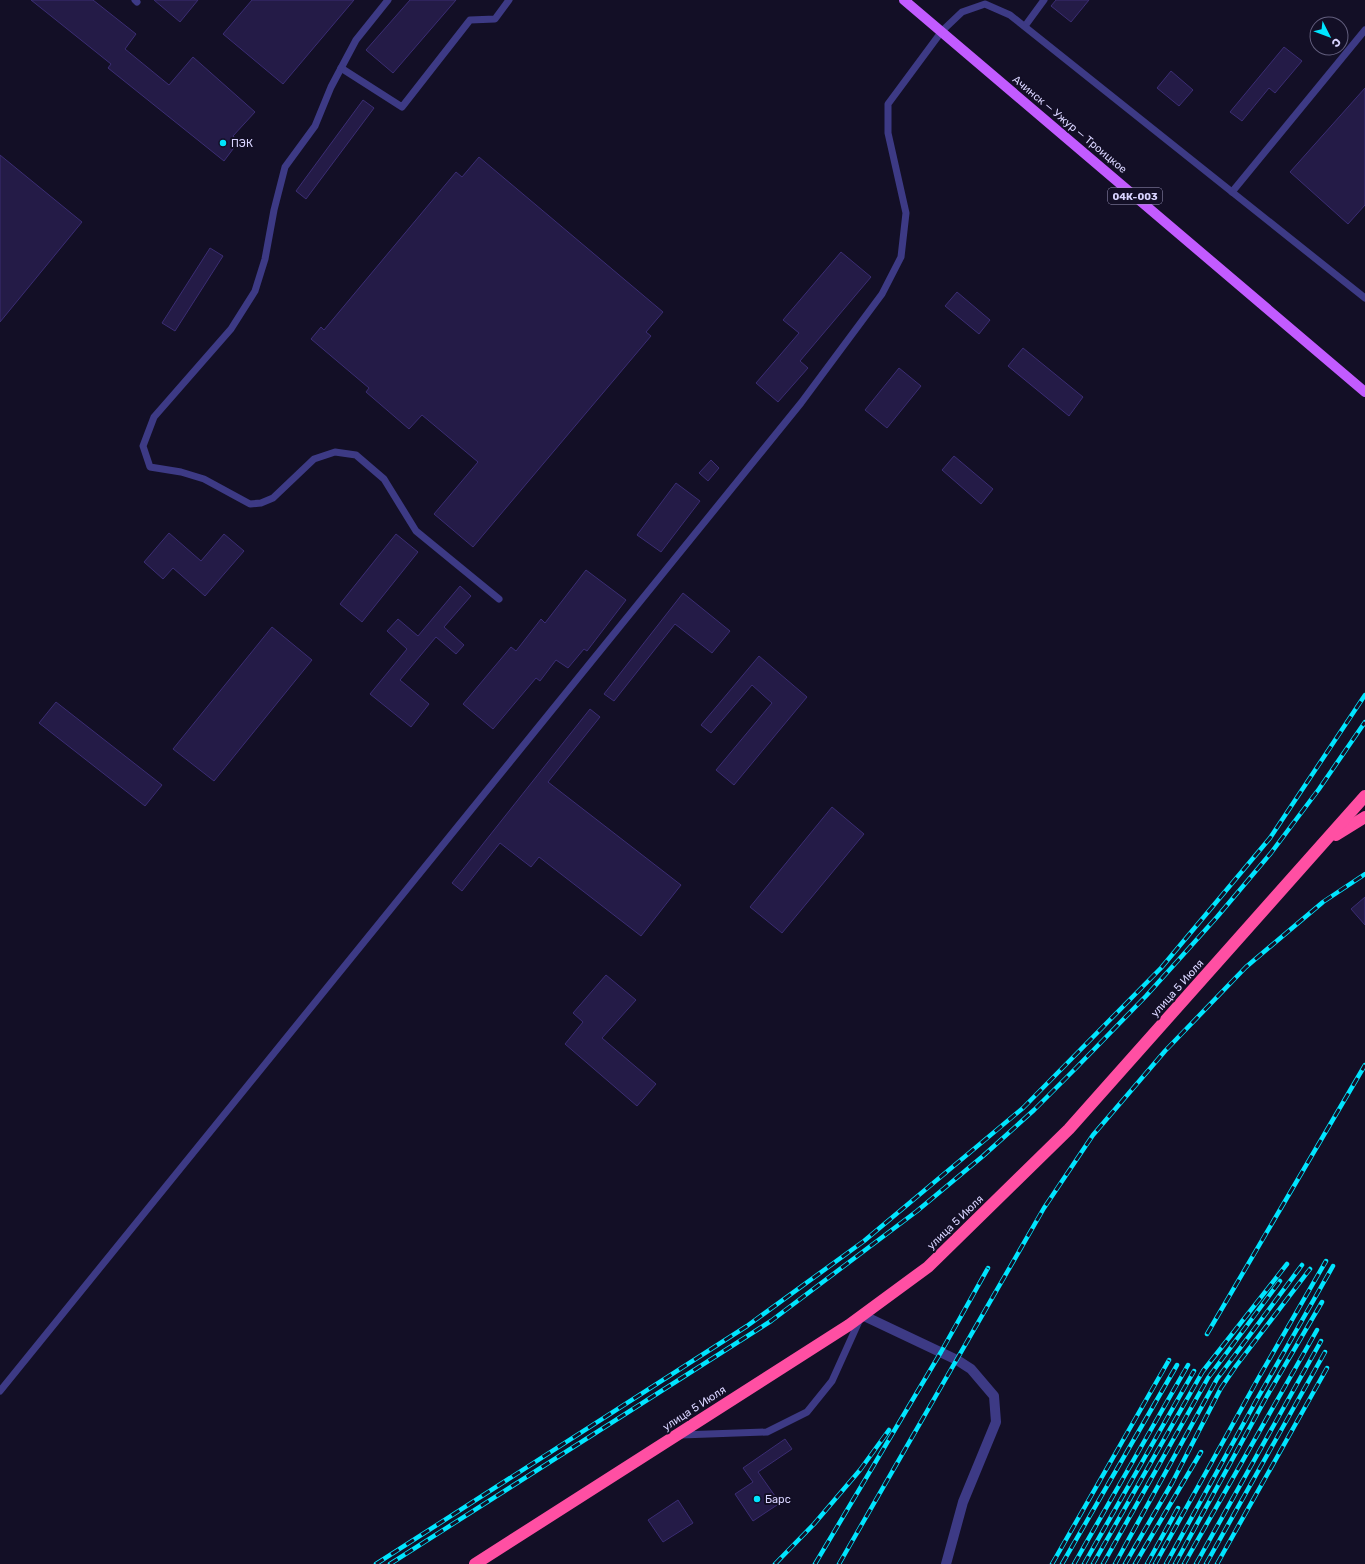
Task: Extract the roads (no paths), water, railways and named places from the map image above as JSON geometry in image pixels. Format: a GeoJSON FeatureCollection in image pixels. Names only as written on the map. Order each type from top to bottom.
{"type":"FeatureCollection","features":[{"type":"Feature","properties":{"kind":"highway","name":"улица 5 Июля"},"geometry":{"type":"LineString","coordinates":[[475,1564],[862,1315],[928,1267],[1069,1129],[1365,796]]}},
{"type":"Feature","properties":{"kind":"highway"},"geometry":{"type":"LineString","coordinates":[[1323,843],[1365,817]]}},
{"type":"Feature","properties":{"kind":"main road","name":"Ачинск — Ужур — Троицкое"},"geometry":{"type":"LineString","coordinates":[[904,0],[1365,392]]}},
{"type":"Feature","properties":{"kind":"street"},"geometry":{"type":"LineString","coordinates":[[862,1315],[957,1360],[971,1369],[994,1396],[996,1422],[963,1502],[946,1564]]}},
{"type":"Feature","properties":{"kind":"lane"},"geometry":{"type":"LineString","coordinates":[[388,0],[356,40],[331,87],[315,126],[286,167],[274,210],[265,259],[256,292],[231,329],[154,417],[143,446],[150,467],[181,472],[204,479],[250,504],[261,503],[273,498],[314,459],[335,452],[356,455],[384,479],[416,531],[499,599]]}},
{"type":"Feature","properties":{"kind":"lane"},"geometry":{"type":"LineString","coordinates":[[341,68],[402,107],[470,20],[495,19],[509,0]]}},
{"type":"Feature","properties":{"kind":"lane"},"geometry":{"type":"LineString","coordinates":[[1025,26],[1044,0]]}},
{"type":"Feature","properties":{"kind":"lane"},"geometry":{"type":"LineString","coordinates":[[0,1390],[801,403],[882,294],[901,257],[906,213],[888,133],[888,104],[942,31],[962,12],[985,4],[1010,14],[1365,298]]}},
{"type":"Feature","properties":{"kind":"lane"},"geometry":{"type":"LineString","coordinates":[[1232,192],[1365,30]]}},
{"type":"Feature","properties":{"kind":"lane"},"geometry":{"type":"LineString","coordinates":[[676,1435],[767,1432],[808,1412],[832,1380],[862,1315]]}},
{"type":"Feature","properties":{"kind":"railway"},"geometry":{"type":"LineString","coordinates":[[376,1564],[747,1326],[864,1241],[1023,1108],[1161,968],[1270,838],[1365,695]]}},
{"type":"Feature","properties":{"kind":"railway"},"geometry":{"type":"LineString","coordinates":[[390,1564],[771,1321],[917,1211],[983,1156],[1034,1110],[1076,1068],[1146,996],[1217,917],[1271,853],[1319,789],[1365,722]]}},
{"type":"Feature","properties":{"kind":"railway"},"geometry":{"type":"LineString","coordinates":[[839,1564],[1044,1208],[1093,1135],[1165,1051],[1246,967],[1323,902],[1365,874]]}},
{"type":"Feature","properties":{"kind":"railway"},"geometry":{"type":"LineString","coordinates":[[1207,1334],[1365,1065]]}},
{"type":"Feature","properties":{"kind":"railway"},"geometry":{"type":"LineString","coordinates":[[1155,1564],[1259,1377],[1326,1261]]}},
{"type":"Feature","properties":{"kind":"railway"},"geometry":{"type":"LineString","coordinates":[[1093,1564],[1203,1371],[1287,1264]]}},
{"type":"Feature","properties":{"kind":"railway"},"geometry":{"type":"LineString","coordinates":[[1115,1564],[1217,1379],[1302,1265]]}},
{"type":"Feature","properties":{"kind":"railway"},"geometry":{"type":"LineString","coordinates":[[1166,1564],[1333,1266]]}},
{"type":"Feature","properties":{"kind":"railway"},"geometry":{"type":"LineString","coordinates":[[815,1564],[941,1352],[988,1268]]}},
{"type":"Feature","properties":{"kind":"railway"},"geometry":{"type":"LineString","coordinates":[[1125,1564],[1172,1483],[1221,1388],[1310,1269]]}},
{"type":"Feature","properties":{"kind":"railway"},"geometry":{"type":"LineString","coordinates":[[1103,1564],[1208,1378],[1280,1281]]}},
{"type":"Feature","properties":{"kind":"railway"},"geometry":{"type":"LineString","coordinates":[[1175,1564],[1267,1396],[1322,1302]]}},
{"type":"Feature","properties":{"kind":"railway"},"geometry":{"type":"LineString","coordinates":[[1184,1564],[1317,1330]]}},
{"type":"Feature","properties":{"kind":"railway"},"geometry":{"type":"LineString","coordinates":[[1196,1564],[1321,1341]]}},
{"type":"Feature","properties":{"kind":"railway"},"geometry":{"type":"LineString","coordinates":[[1206,1564],[1325,1352]]}},
{"type":"Feature","properties":{"kind":"railway"},"geometry":{"type":"LineString","coordinates":[[1052,1564],[1169,1360]]}},
{"type":"Feature","properties":{"kind":"railway"},"geometry":{"type":"LineString","coordinates":[[1062,1564],[1177,1365]]}},
{"type":"Feature","properties":{"kind":"railway"},"geometry":{"type":"LineString","coordinates":[[1074,1564],[1188,1365]]}},
{"type":"Feature","properties":{"kind":"railway"},"geometry":{"type":"LineString","coordinates":[[1217,1564],[1327,1368]]}},
{"type":"Feature","properties":{"kind":"railway"},"geometry":{"type":"LineString","coordinates":[[1084,1564],[1194,1371]]}},
{"type":"Feature","properties":{"kind":"railway"},"geometry":{"type":"LineString","coordinates":[[775,1564],[814,1524],[860,1470],[889,1430]]}},
{"type":"Feature","properties":{"kind":"railway"},"geometry":{"type":"LineString","coordinates":[[1135,1564],[1201,1452]]}},
{"type":"Feature","properties":{"kind":"railway"},"geometry":{"type":"LineString","coordinates":[[1147,1564],[1178,1508]]}},
{"type":"Feature","properties":{"kind":"place","name":"ПЭК"},"geometry":{"type":"Point","coordinates":[223,143]}},
{"type":"Feature","properties":{"kind":"place","name":"Барс"},"geometry":{"type":"Point","coordinates":[757,1499]}}]}
